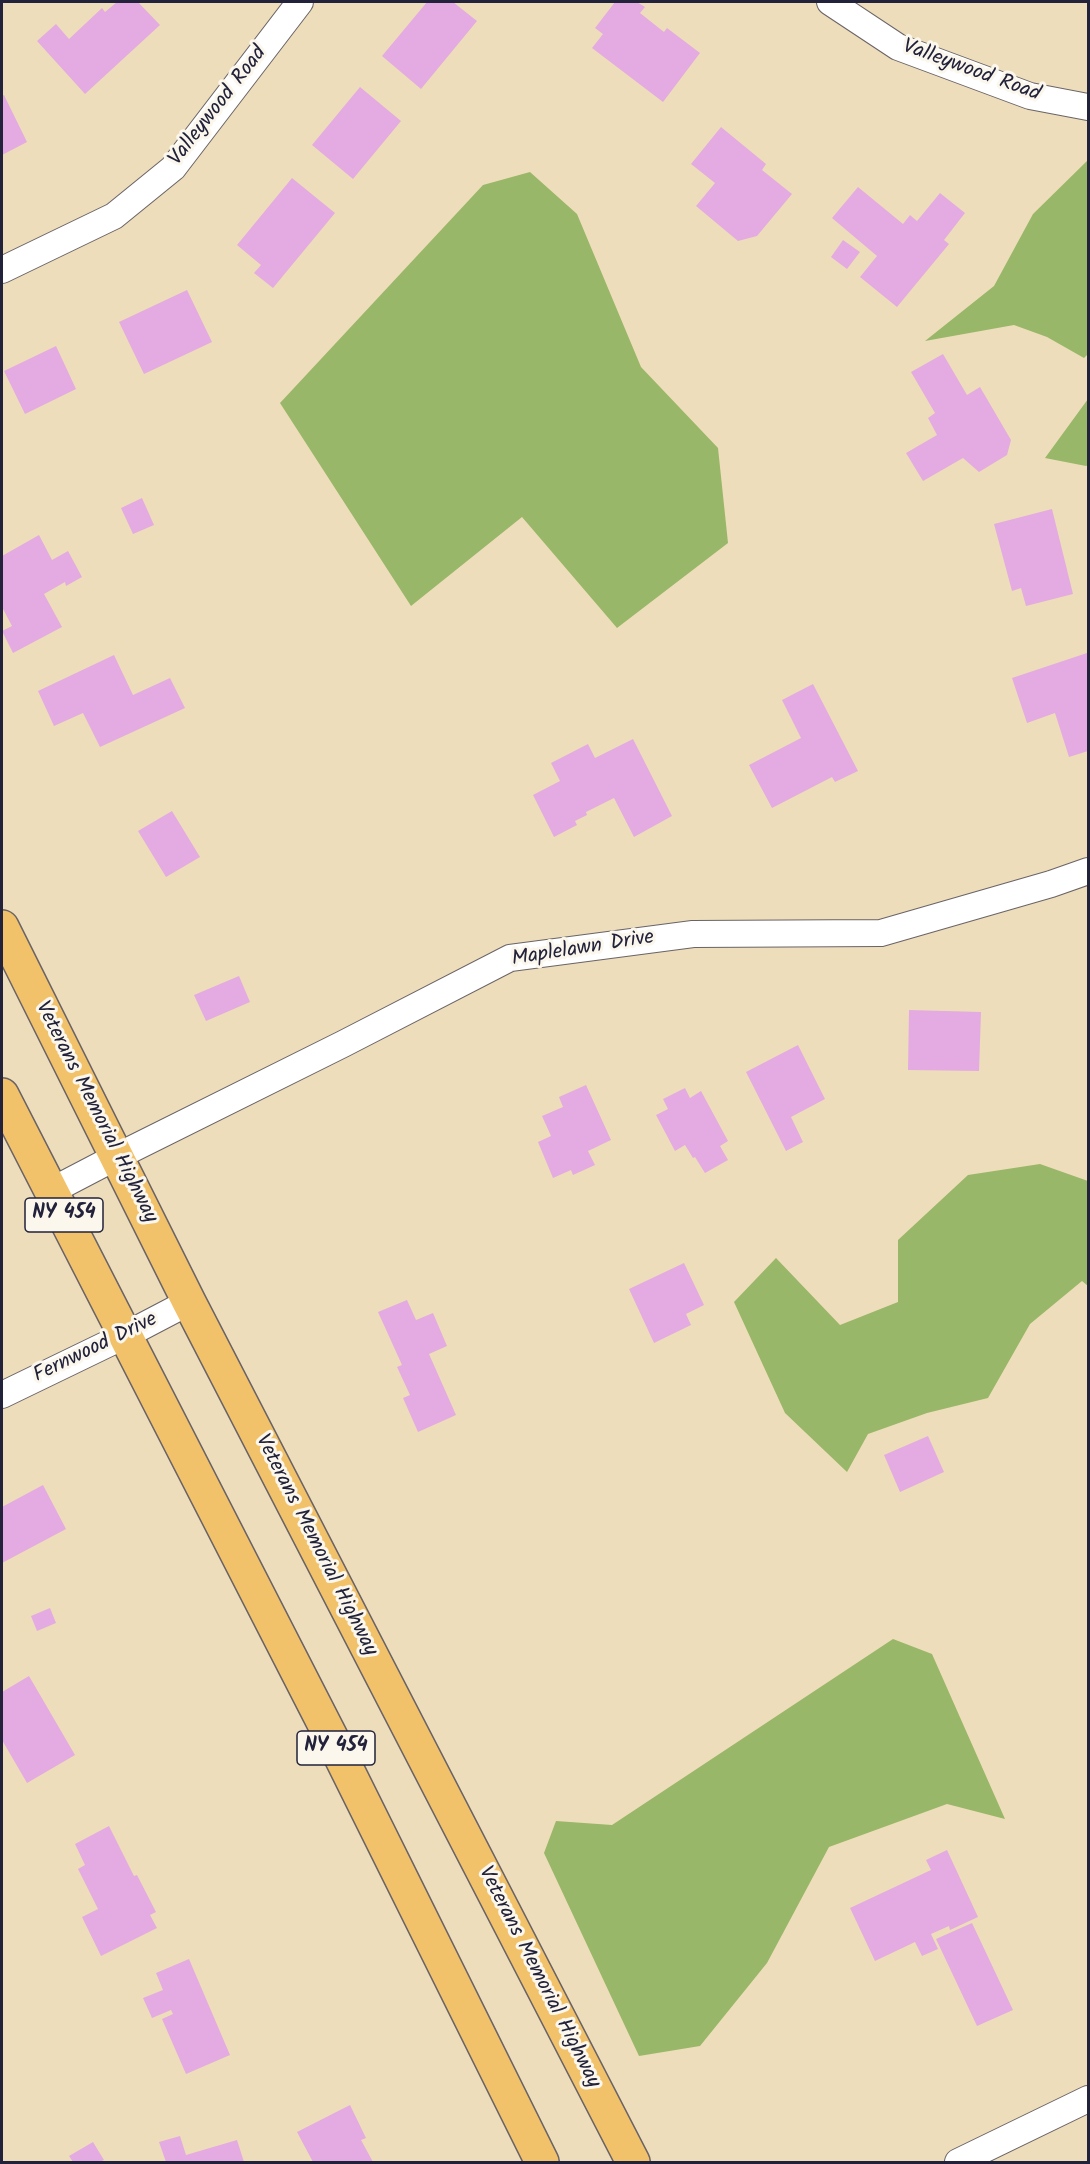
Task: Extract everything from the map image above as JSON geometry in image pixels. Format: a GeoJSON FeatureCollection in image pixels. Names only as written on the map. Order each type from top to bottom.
{"type":"FeatureCollection","features":[{"type":"Feature","properties":{"kind":"main road","name":"Veterans Memorial Highway"},"geometry":{"type":"LineString","coordinates":[[2,927],[189,1302],[633,2163]]}},
{"type":"Feature","properties":{"kind":"main road","name":"NY 454"},"geometry":{"type":"LineString","coordinates":[[2,1095],[333,1741],[542,2163]]}},
{"type":"Feature","properties":{"kind":"street","name":"Valleywood Road"},"geometry":{"type":"LineString","coordinates":[[2,270],[114,216],[173,168],[300,2]]}},
{"type":"Feature","properties":{"kind":"street","name":"Valleywood Road"},"geometry":{"type":"LineString","coordinates":[[830,2],[898,47],[1030,96],[1089,107]]}},
{"type":"Feature","properties":{"kind":"street","name":"Maplelawn Drive"},"geometry":{"type":"LineString","coordinates":[[51,1191],[510,958],[693,934],[881,933],[1089,871]]}},
{"type":"Feature","properties":{"kind":"street","name":"Fernwood Drive"},"geometry":{"type":"LineString","coordinates":[[2,1395],[189,1302]]}},
{"type":"Feature","properties":{"kind":"street"},"geometry":{"type":"LineString","coordinates":[[958,2163],[1089,2099]]}},
{"type":"Feature","properties":{"kind":"green space"},"geometry":{"type":"Polygon","coordinates":[[[1088,160],[1088,354],[1084,358],[1047,337],[1014,325],[925,341],[994,286],[1033,214],[1088,160]]]}},
{"type":"Feature","properties":{"kind":"green space"},"geometry":{"type":"Polygon","coordinates":[[[530,172],[577,214],[641,367],[718,448],[728,543],[617,628],[522,517],[411,606],[280,403],[483,185],[530,172]]]}},
{"type":"Feature","properties":{"kind":"green space"},"geometry":{"type":"Polygon","coordinates":[[[1088,399],[1088,465],[1045,458],[1088,399]]]}},
{"type":"Feature","properties":{"kind":"green space"},"geometry":{"type":"Polygon","coordinates":[[[1040,1164],[1088,1181],[1088,1286],[1082,1281],[1030,1324],[988,1398],[927,1413],[868,1434],[847,1472],[785,1413],[734,1302],[776,1258],[840,1325],[898,1302],[898,1240],[968,1175],[1040,1164]]]}},
{"type":"Feature","properties":{"kind":"green space"},"geometry":{"type":"Polygon","coordinates":[[[893,1639],[932,1654],[1005,1819],[947,1804],[829,1847],[767,1963],[700,2046],[639,2056],[544,1853],[556,1821],[612,1825],[893,1639]]]}},
{"type":"Feature","properties":{"kind":"building"},"geometry":{"type":"Polygon","coordinates":[[[117,2],[138,2],[160,25],[85,94],[37,41],[56,24],[69,39],[102,8],[105,12],[117,2]]]}},
{"type":"Feature","properties":{"kind":"building"},"geometry":{"type":"Polygon","coordinates":[[[427,2],[453,2],[477,21],[421,89],[382,56],[427,2]]]}},
{"type":"Feature","properties":{"kind":"building"},"geometry":{"type":"Polygon","coordinates":[[[615,2],[637,2],[645,7],[640,13],[664,32],[667,28],[700,53],[663,102],[592,48],[603,34],[595,28],[615,2]]]}},
{"type":"Feature","properties":{"kind":"building"},"geometry":{"type":"Polygon","coordinates":[[[360,87],[401,121],[353,179],[312,145],[360,87]]]}},
{"type":"Feature","properties":{"kind":"building"},"geometry":{"type":"Polygon","coordinates":[[[4,95],[27,142],[2,155],[2,96],[4,95]]]}},
{"type":"Feature","properties":{"kind":"building"},"geometry":{"type":"Polygon","coordinates":[[[721,127],[766,164],[762,170],[792,194],[757,236],[738,241],[696,206],[715,183],[691,164],[721,127]]]}},
{"type":"Feature","properties":{"kind":"building"},"geometry":{"type":"Polygon","coordinates":[[[292,178],[335,213],[273,288],[254,273],[261,265],[237,245],[292,178]]]}},
{"type":"Feature","properties":{"kind":"building"},"geometry":{"type":"Polygon","coordinates":[[[858,187],[903,224],[910,215],[917,221],[940,193],[965,213],[944,240],[949,244],[897,307],[860,277],[877,256],[832,218],[858,187]]]}},
{"type":"Feature","properties":{"kind":"building"},"geometry":{"type":"Polygon","coordinates":[[[843,240],[860,252],[847,269],[831,257],[843,240]]]}},
{"type":"Feature","properties":{"kind":"building"},"geometry":{"type":"Polygon","coordinates":[[[187,290],[212,342],[144,374],[119,322],[187,290]]]}},
{"type":"Feature","properties":{"kind":"building"},"geometry":{"type":"Polygon","coordinates":[[[56,346],[76,389],[25,414],[4,371],[56,346]]]}},
{"type":"Feature","properties":{"kind":"building"},"geometry":{"type":"Polygon","coordinates":[[[943,354],[967,395],[980,387],[1011,440],[1007,455],[979,472],[963,458],[923,481],[906,453],[937,435],[928,418],[935,413],[911,372],[943,354]]]}},
{"type":"Feature","properties":{"kind":"building"},"geometry":{"type":"Polygon","coordinates":[[[142,498],[154,525],[133,534],[121,508],[142,498]]]}},
{"type":"Feature","properties":{"kind":"building"},"geometry":{"type":"Polygon","coordinates":[[[1052,509],[1073,594],[1026,606],[1021,588],[1012,591],[994,524],[1052,509]]]}},
{"type":"Feature","properties":{"kind":"building"},"geometry":{"type":"Polygon","coordinates":[[[39,535],[52,560],[68,551],[82,577],[66,586],[65,582],[44,594],[62,627],[13,653],[2,631],[12,626],[2,607],[2,556],[39,535]]]}},
{"type":"Feature","properties":{"kind":"building"},"geometry":{"type":"Polygon","coordinates":[[[1087,653],[1088,751],[1069,757],[1055,713],[1027,723],[1012,678],[1087,653]]]}},
{"type":"Feature","properties":{"kind":"building"},"geometry":{"type":"Polygon","coordinates":[[[114,655],[133,695],[170,678],[185,708],[100,747],[83,713],[54,726],[38,691],[114,655]]]}},
{"type":"Feature","properties":{"kind":"building"},"geometry":{"type":"Polygon","coordinates":[[[813,684],[858,771],[835,782],[832,777],[772,808],[749,765],[801,738],[782,700],[813,684]]]}},
{"type":"Feature","properties":{"kind":"building"},"geometry":{"type":"Polygon","coordinates":[[[633,739],[672,816],[634,837],[614,798],[586,812],[587,815],[575,821],[577,825],[554,837],[533,795],[560,781],[551,763],[588,744],[595,758],[633,739]]]}},
{"type":"Feature","properties":{"kind":"building"},"geometry":{"type":"Polygon","coordinates":[[[172,811],[200,857],[166,877],[138,831],[172,811]]]}},
{"type":"Feature","properties":{"kind":"building"},"geometry":{"type":"Polygon","coordinates":[[[239,976],[250,1002],[206,1021],[194,995],[239,976]]]}},
{"type":"Feature","properties":{"kind":"building"},"geometry":{"type":"Polygon","coordinates":[[[909,1010],[981,1012],[979,1071],[908,1070],[909,1010]]]}},
{"type":"Feature","properties":{"kind":"building"},"geometry":{"type":"Polygon","coordinates":[[[798,1045],[825,1099],[791,1117],[803,1142],[786,1151],[746,1072],[798,1045]]]}},
{"type":"Feature","properties":{"kind":"building"},"geometry":{"type":"Polygon","coordinates":[[[586,1085],[611,1140],[588,1151],[595,1165],[573,1175],[571,1170],[553,1178],[538,1142],[551,1136],[542,1116],[563,1107],[559,1097],[586,1085]]]}},
{"type":"Feature","properties":{"kind":"building"},"geometry":{"type":"Polygon","coordinates":[[[685,1088],[690,1098],[701,1091],[728,1141],[720,1146],[728,1160],[705,1173],[685,1145],[675,1151],[656,1115],[668,1109],[663,1099],[685,1088]]]}},
{"type":"Feature","properties":{"kind":"building"},"geometry":{"type":"Polygon","coordinates":[[[684,1263],[704,1305],[686,1314],[691,1325],[654,1343],[629,1289],[684,1263]]]}},
{"type":"Feature","properties":{"kind":"building"},"geometry":{"type":"Polygon","coordinates":[[[407,1300],[416,1320],[433,1313],[447,1346],[429,1354],[456,1415],[418,1432],[403,1398],[410,1395],[397,1367],[402,1365],[378,1312],[407,1300]]]}},
{"type":"Feature","properties":{"kind":"building"},"geometry":{"type":"Polygon","coordinates":[[[928,1436],[944,1472],[900,1492],[884,1455],[928,1436]]]}},
{"type":"Feature","properties":{"kind":"building"},"geometry":{"type":"Polygon","coordinates":[[[43,1485],[66,1529],[2,1563],[2,1507],[43,1485]]]}},
{"type":"Feature","properties":{"kind":"building"},"geometry":{"type":"Polygon","coordinates":[[[50,1608],[56,1623],[37,1631],[31,1616],[50,1608]]]}},
{"type":"Feature","properties":{"kind":"building"},"geometry":{"type":"Polygon","coordinates":[[[29,1676],[75,1755],[27,1783],[2,1740],[2,1692],[29,1676]]]}},
{"type":"Feature","properties":{"kind":"building"},"geometry":{"type":"Polygon","coordinates":[[[109,1826],[134,1876],[137,1875],[156,1912],[150,1915],[157,1928],[101,1956],[82,1917],[98,1909],[78,1869],[85,1865],[75,1844],[109,1826]]]}},
{"type":"Feature","properties":{"kind":"building"},"geometry":{"type":"Polygon","coordinates":[[[947,1850],[978,1917],[950,1930],[949,1926],[931,1934],[938,1949],[922,1956],[915,1942],[875,1961],[850,1908],[931,1870],[926,1860],[947,1850]]]}},
{"type":"Feature","properties":{"kind":"building"},"geometry":{"type":"Polygon","coordinates":[[[972,1923],[1013,2010],[977,2026],[936,1939],[972,1923]]]}},
{"type":"Feature","properties":{"kind":"building"},"geometry":{"type":"Polygon","coordinates":[[[189,1959],[230,2055],[186,2074],[162,2019],[173,2014],[171,2010],[152,2018],[143,1998],[163,1990],[156,1973],[189,1959]]]}},
{"type":"Feature","properties":{"kind":"building"},"geometry":{"type":"Polygon","coordinates":[[[350,2105],[366,2138],[361,2140],[373,2162],[313,2162],[297,2132],[350,2105]]]}},
{"type":"Feature","properties":{"kind":"building"},"geometry":{"type":"Polygon","coordinates":[[[180,2136],[186,2155],[237,2140],[244,2162],[166,2162],[159,2142],[180,2136]]]}},
{"type":"Feature","properties":{"kind":"building"},"geometry":{"type":"Polygon","coordinates":[[[93,2142],[104,2160],[73,2162],[69,2156],[93,2142]]]}}]}
